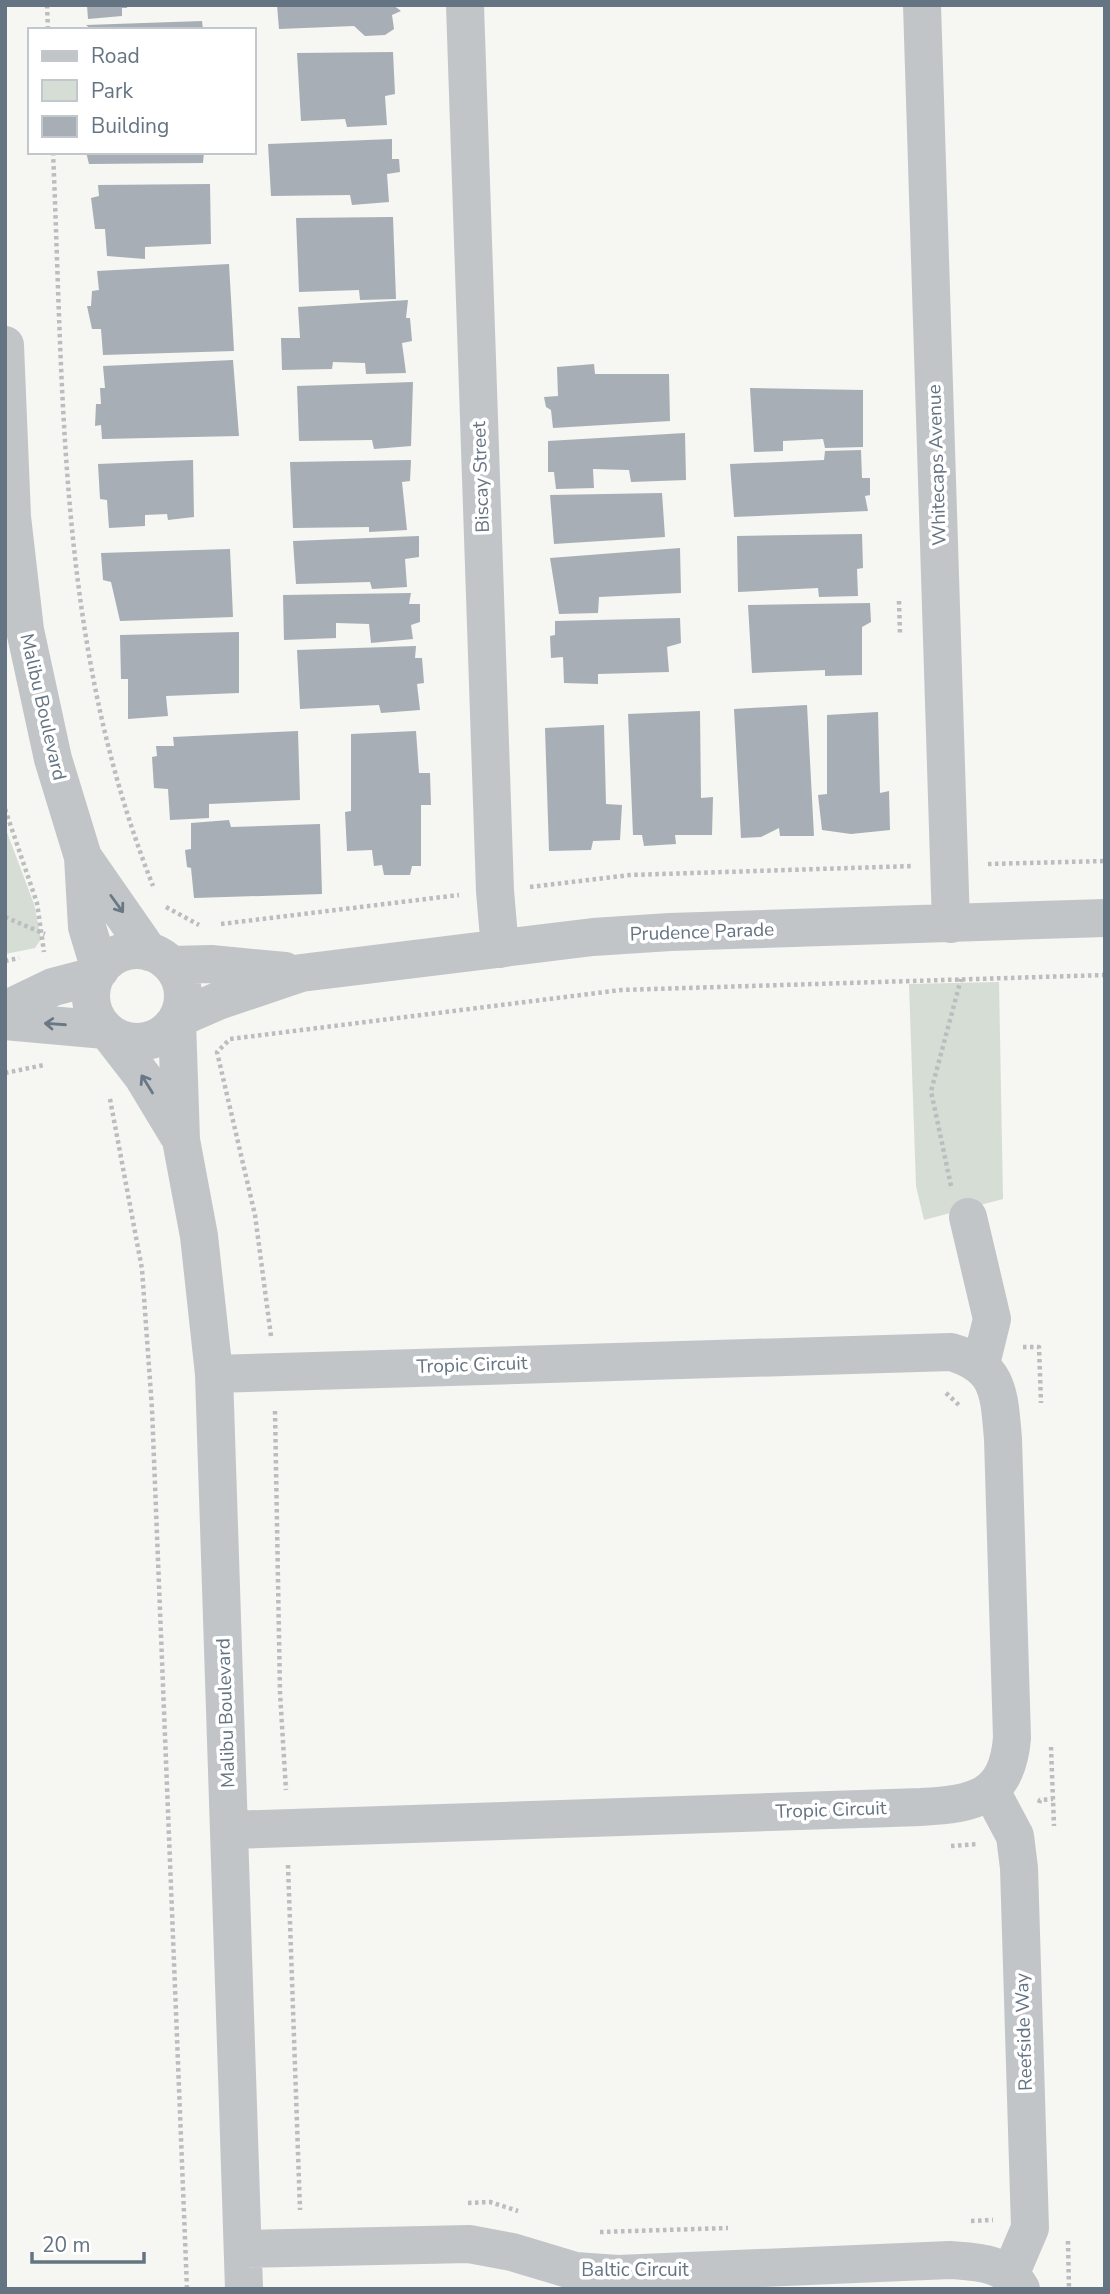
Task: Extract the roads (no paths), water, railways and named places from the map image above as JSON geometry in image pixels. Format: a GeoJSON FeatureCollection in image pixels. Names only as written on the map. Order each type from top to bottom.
{"type":"FeatureCollection","features":[{"type":"Feature","properties":{"kind":"street","name":"Biscay Street"},"geometry":{"type":"LineString","coordinates":[[465,5],[495,891],[500,949]]}},
{"type":"Feature","properties":{"kind":"street","name":"Whitecaps Avenue"},"geometry":{"type":"LineString","coordinates":[[922,5],[951,924]]}},
{"type":"Feature","properties":{"kind":"street","name":"Malibu Boulevard"},"geometry":{"type":"LineString","coordinates":[[5,345],[12,517],[25,630],[52,759],[83,857],[87,928],[97,973]]}},
{"type":"Feature","properties":{"kind":"street","name":"Malibu Boulevard"},"geometry":{"type":"LineString","coordinates":[[83,857],[160,958]]}},
{"type":"Feature","properties":{"kind":"street","name":"Prudence Parade"},"geometry":{"type":"LineString","coordinates":[[178,1020],[218,1001],[301,973],[634,934],[1105,918]]}},
{"type":"Feature","properties":{"kind":"street"},"geometry":{"type":"LineString","coordinates":[[5,1010],[52,987],[97,973],[121,953],[160,958],[183,990],[178,1020],[166,1032],[145,1041],[122,1040],[107,1032],[5,1021]]}},
{"type":"Feature","properties":{"kind":"street","name":"Prudence Parade"},"geometry":{"type":"LineString","coordinates":[[160,958],[301,973]]}},
{"type":"Feature","properties":{"kind":"street"},"geometry":{"type":"LineString","coordinates":[[97,973],[91,1005],[107,1032]]}},
{"type":"Feature","properties":{"kind":"street","name":"Malibu Boulevard"},"geometry":{"type":"LineString","coordinates":[[178,1020],[181,1140],[199,1236],[214,1374],[244,2289]]}},
{"type":"Feature","properties":{"kind":"street","name":"Malibu Boulevard"},"geometry":{"type":"LineString","coordinates":[[107,1032],[143,1077],[181,1140]]}},
{"type":"Feature","properties":{"kind":"street"},"geometry":{"type":"LineString","coordinates":[[968,1217],[992,1319],[981,1364],[995,1384],[1003,1439],[1012,1738],[1007,1771],[991,1791]]}},
{"type":"Feature","properties":{"kind":"street","name":"Tropic Circuit"},"geometry":{"type":"LineString","coordinates":[[214,1374],[924,1351],[951,1352],[981,1364]]}},
{"type":"Feature","properties":{"kind":"street","name":"Tropic Circuit"},"geometry":{"type":"LineString","coordinates":[[230,1830],[922,1807],[966,1803],[991,1791]]}},
{"type":"Feature","properties":{"kind":"street","name":"Reefside Way"},"geometry":{"type":"LineString","coordinates":[[991,1791],[1017,1845],[1030,2228],[1016,2282]]}},
{"type":"Feature","properties":{"kind":"street","name":"Baltic Circuit"},"geometry":{"type":"LineString","coordinates":[[243,2249],[469,2244],[501,2249],[575,2271],[618,2274],[950,2260],[994,2266],[1016,2282]]}}]}
